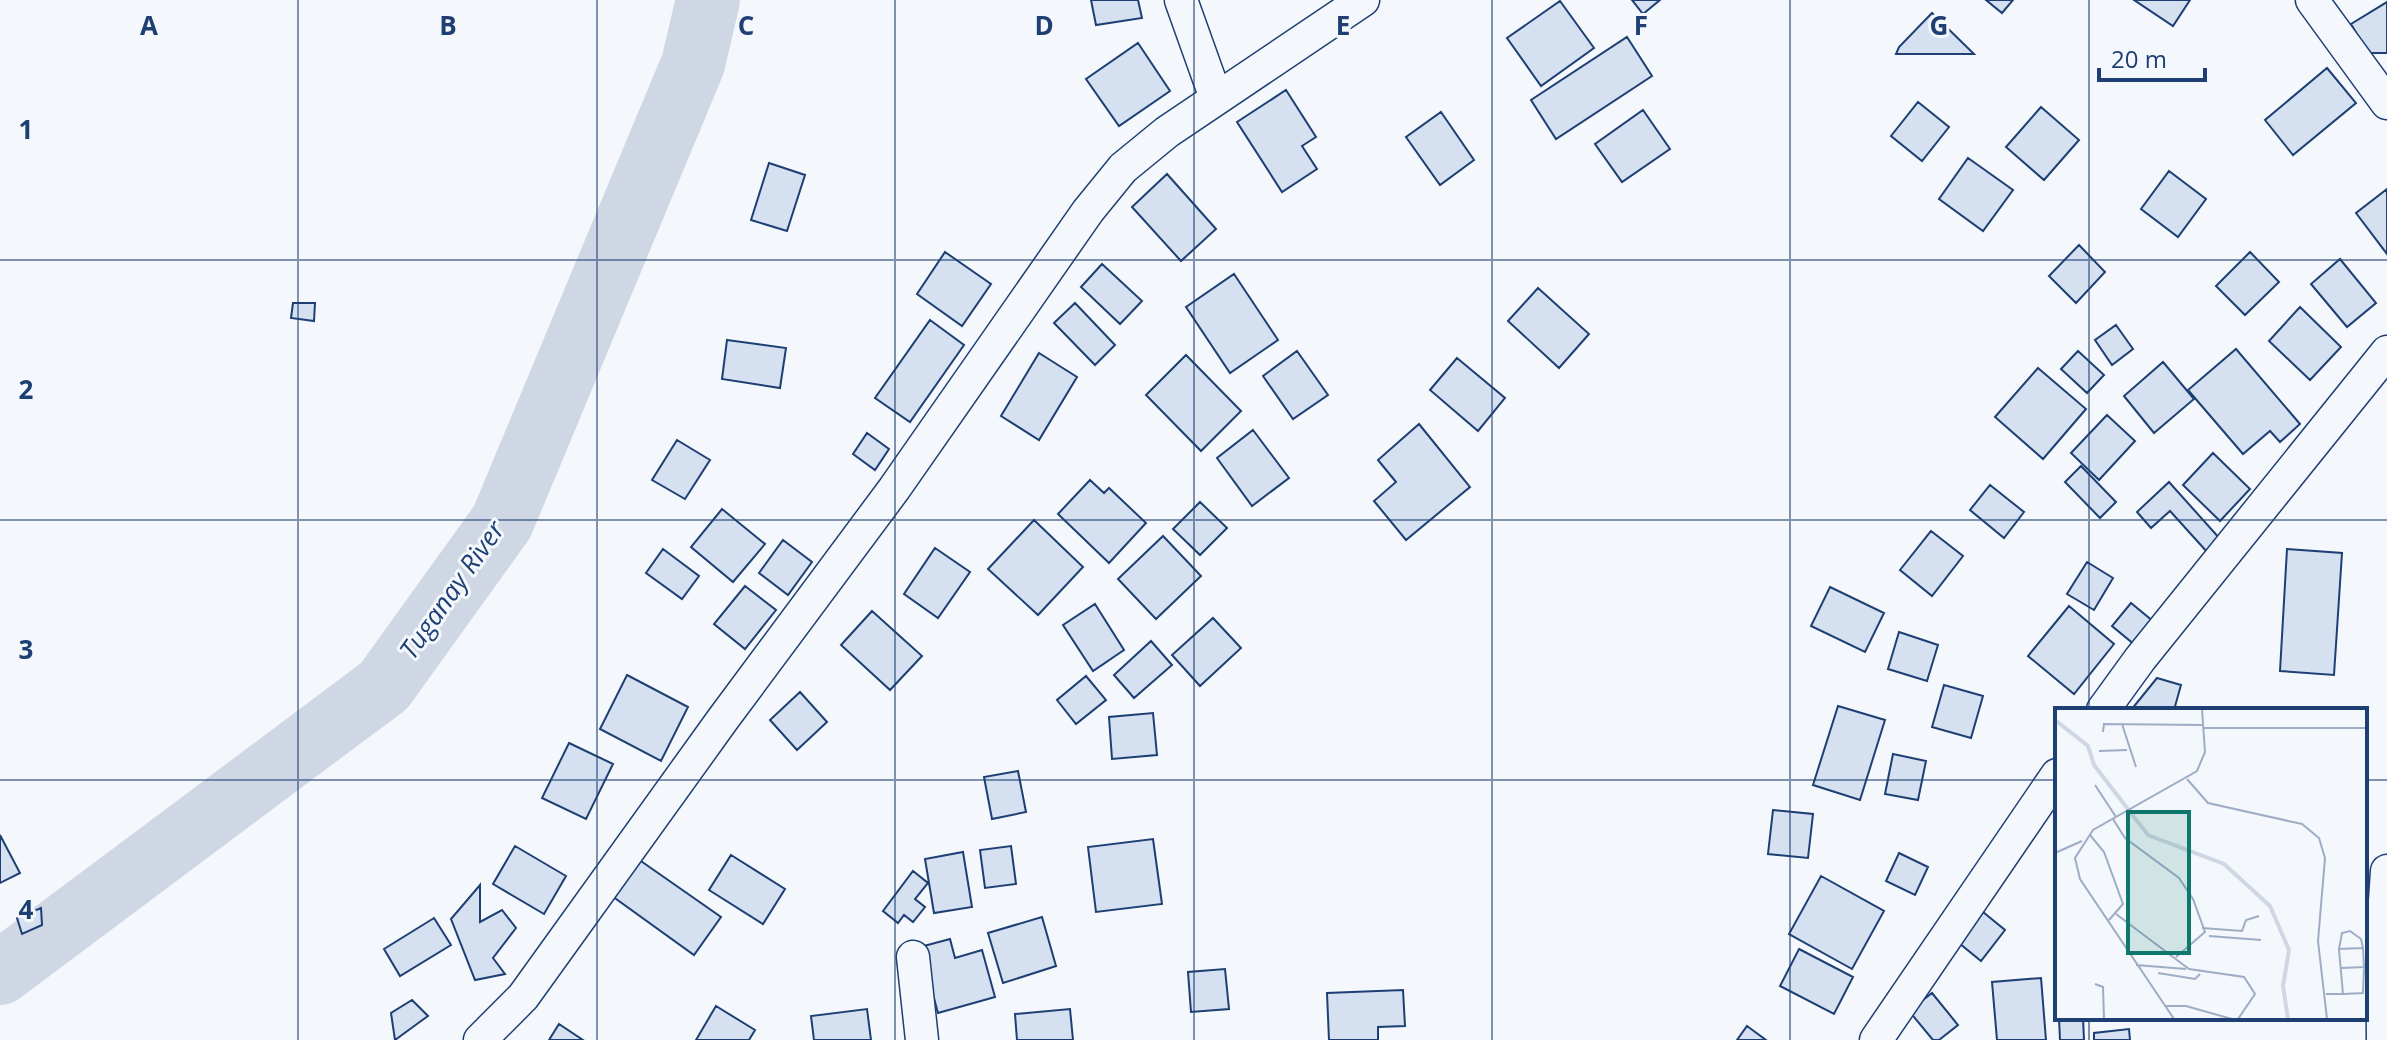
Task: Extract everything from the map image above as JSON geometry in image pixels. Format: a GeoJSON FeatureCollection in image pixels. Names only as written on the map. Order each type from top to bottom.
{"type":"FeatureCollection","features":[{"type":"Feature","properties":{"kind":"street"},"geometry":{"type":"LineString","coordinates":[[1181,0],[1216,98]]}},
{"type":"Feature","properties":{"kind":"street"},"geometry":{"type":"LineString","coordinates":[[480,1040],[523,997],[723,719],[894,489],[1088,211],[1123,168],[1167,132],[1363,0]]}},
{"type":"Feature","properties":{"kind":"street"},"geometry":{"type":"LineString","coordinates":[[2312,0],[2387,103]]}},
{"type":"Feature","properties":{"kind":"street"},"geometry":{"type":"LineString","coordinates":[[2104,708],[2140,659],[2387,352]]}},
{"type":"Feature","properties":{"kind":"street"},"geometry":{"type":"LineString","coordinates":[[1876,1040],[2055,778]]}},
{"type":"Feature","properties":{"kind":"street"},"geometry":{"type":"LineString","coordinates":[[2383,1040],[2382,945],[2387,871]]}},
{"type":"Feature","properties":{"kind":"street"},"geometry":{"type":"LineString","coordinates":[[913,957],[922,1040]]}},
{"type":"Feature","properties":{"kind":"building"},"geometry":{"type":"Polygon","coordinates":[[[1091,0],[1138,0],[1142,18],[1096,25],[1091,0]]]}},
{"type":"Feature","properties":{"kind":"building"},"geometry":{"type":"Polygon","coordinates":[[[1632,0],[1660,0],[1643,14],[1632,0]]]}},
{"type":"Feature","properties":{"kind":"building"},"geometry":{"type":"Polygon","coordinates":[[[1986,0],[2013,0],[2002,13],[1986,0]]]}},
{"type":"Feature","properties":{"kind":"building"},"geometry":{"type":"Polygon","coordinates":[[[2134,0],[2190,0],[2173,26],[2134,0]]]}},
{"type":"Feature","properties":{"kind":"building"},"geometry":{"type":"Polygon","coordinates":[[[1560,1],[1594,48],[1541,86],[1507,38],[1560,1]]]}},
{"type":"Feature","properties":{"kind":"building"},"geometry":{"type":"Polygon","coordinates":[[[2387,2],[2387,53],[2368,53],[2351,24],[2387,2]]]}},
{"type":"Feature","properties":{"kind":"building"},"geometry":{"type":"Polygon","coordinates":[[[1932,13],[1974,54],[1896,54],[1932,13]]]}},
{"type":"Feature","properties":{"kind":"building"},"geometry":{"type":"Polygon","coordinates":[[[1627,37],[1652,76],[1556,139],[1531,100],[1627,37]]]}},
{"type":"Feature","properties":{"kind":"building"},"geometry":{"type":"Polygon","coordinates":[[[1138,43],[1170,91],[1119,126],[1086,79],[1138,43]]]}},
{"type":"Feature","properties":{"kind":"building"},"geometry":{"type":"Polygon","coordinates":[[[2327,68],[2356,103],[2293,155],[2265,120],[2327,68]]]}},
{"type":"Feature","properties":{"kind":"building"},"geometry":{"type":"Polygon","coordinates":[[[1286,90],[1316,137],[1302,146],[1317,169],[1282,192],[1237,122],[1286,90]]]}},
{"type":"Feature","properties":{"kind":"building"},"geometry":{"type":"Polygon","coordinates":[[[1918,102],[1949,127],[1922,161],[1891,136],[1918,102]]]}},
{"type":"Feature","properties":{"kind":"building"},"geometry":{"type":"Polygon","coordinates":[[[2041,107],[2079,140],[2044,180],[2006,147],[2041,107]]]}},
{"type":"Feature","properties":{"kind":"building"},"geometry":{"type":"Polygon","coordinates":[[[1643,110],[1670,149],[1622,182],[1595,144],[1643,110]]]}},
{"type":"Feature","properties":{"kind":"building"},"geometry":{"type":"Polygon","coordinates":[[[1441,112],[1474,160],[1440,185],[1406,137],[1441,112]]]}},
{"type":"Feature","properties":{"kind":"building"},"geometry":{"type":"Polygon","coordinates":[[[1968,158],[2013,190],[1983,231],[1939,199],[1968,158]]]}},
{"type":"Feature","properties":{"kind":"building"},"geometry":{"type":"Polygon","coordinates":[[[769,163],[805,175],[787,231],[751,220],[769,163]]]}},
{"type":"Feature","properties":{"kind":"building"},"geometry":{"type":"Polygon","coordinates":[[[2169,171],[2206,199],[2178,237],[2141,209],[2169,171]]]}},
{"type":"Feature","properties":{"kind":"building"},"geometry":{"type":"Polygon","coordinates":[[[1167,174],[1216,229],[1181,261],[1132,207],[1167,174]]]}},
{"type":"Feature","properties":{"kind":"building"},"geometry":{"type":"Polygon","coordinates":[[[2387,189],[2387,254],[2356,213],[2387,189]]]}},
{"type":"Feature","properties":{"kind":"building"},"geometry":{"type":"Polygon","coordinates":[[[2079,245],[2105,272],[2076,303],[2049,276],[2079,245]]]}},
{"type":"Feature","properties":{"kind":"building"},"geometry":{"type":"Polygon","coordinates":[[[945,252],[991,284],[962,326],[917,294],[945,252]]]}},
{"type":"Feature","properties":{"kind":"building"},"geometry":{"type":"Polygon","coordinates":[[[2250,252],[2279,282],[2245,315],[2216,286],[2250,252]]]}},
{"type":"Feature","properties":{"kind":"building"},"geometry":{"type":"Polygon","coordinates":[[[2340,259],[2376,303],[2347,327],[2311,284],[2340,259]]]}},
{"type":"Feature","properties":{"kind":"building"},"geometry":{"type":"Polygon","coordinates":[[[1102,264],[1142,301],[1120,324],[1081,287],[1102,264]]]}},
{"type":"Feature","properties":{"kind":"building"},"geometry":{"type":"Polygon","coordinates":[[[1234,274],[1278,340],[1230,373],[1186,307],[1234,274]]]}},
{"type":"Feature","properties":{"kind":"building"},"geometry":{"type":"Polygon","coordinates":[[[1538,288],[1589,334],[1559,368],[1508,321],[1538,288]]]}},
{"type":"Feature","properties":{"kind":"building"},"geometry":{"type":"Polygon","coordinates":[[[293,303],[315,303],[314,321],[291,318],[293,303]]]}},
{"type":"Feature","properties":{"kind":"building"},"geometry":{"type":"Polygon","coordinates":[[[1075,303],[1115,345],[1095,365],[1054,323],[1075,303]]]}},
{"type":"Feature","properties":{"kind":"building"},"geometry":{"type":"Polygon","coordinates":[[[2300,307],[2341,347],[2310,380],[2269,341],[2300,307]]]}},
{"type":"Feature","properties":{"kind":"building"},"geometry":{"type":"Polygon","coordinates":[[[930,320],[964,345],[910,422],[875,398],[930,320]]]}},
{"type":"Feature","properties":{"kind":"building"},"geometry":{"type":"Polygon","coordinates":[[[2116,325],[2133,349],[2112,365],[2095,340],[2116,325]]]}},
{"type":"Feature","properties":{"kind":"building"},"geometry":{"type":"Polygon","coordinates":[[[727,340],[786,348],[780,388],[722,379],[727,340]]]}},
{"type":"Feature","properties":{"kind":"building"},"geometry":{"type":"Polygon","coordinates":[[[2236,349],[2300,424],[2280,442],[2270,431],[2243,454],[2188,390],[2236,349]]]}},
{"type":"Feature","properties":{"kind":"building"},"geometry":{"type":"Polygon","coordinates":[[[1297,351],[1328,395],[1293,419],[1263,376],[1297,351]]]}},
{"type":"Feature","properties":{"kind":"building"},"geometry":{"type":"Polygon","coordinates":[[[2078,351],[2104,375],[2087,393],[2061,369],[2078,351]]]}},
{"type":"Feature","properties":{"kind":"building"},"geometry":{"type":"Polygon","coordinates":[[[1039,353],[1077,377],[1039,440],[1001,416],[1039,353]]]}},
{"type":"Feature","properties":{"kind":"building"},"geometry":{"type":"Polygon","coordinates":[[[1186,355],[1241,411],[1201,451],[1146,395],[1186,355]]]}},
{"type":"Feature","properties":{"kind":"building"},"geometry":{"type":"Polygon","coordinates":[[[1457,358],[1505,398],[1478,431],[1430,390],[1457,358]]]}},
{"type":"Feature","properties":{"kind":"building"},"geometry":{"type":"Polygon","coordinates":[[[2163,362],[2194,399],[2154,433],[2124,396],[2163,362]]]}},
{"type":"Feature","properties":{"kind":"building"},"geometry":{"type":"Polygon","coordinates":[[[2038,368],[2086,409],[2043,459],[1995,417],[2038,368]]]}},
{"type":"Feature","properties":{"kind":"building"},"geometry":{"type":"Polygon","coordinates":[[[2107,415],[2135,441],[2099,480],[2071,453],[2107,415]]]}},
{"type":"Feature","properties":{"kind":"building"},"geometry":{"type":"Polygon","coordinates":[[[1419,424],[1470,487],[1406,540],[1374,501],[1396,482],[1378,460],[1419,424]]]}},
{"type":"Feature","properties":{"kind":"building"},"geometry":{"type":"Polygon","coordinates":[[[1253,430],[1289,478],[1252,506],[1217,458],[1253,430]]]}},
{"type":"Feature","properties":{"kind":"building"},"geometry":{"type":"Polygon","coordinates":[[[867,433],[889,449],[875,470],[853,454],[867,433]]]}},
{"type":"Feature","properties":{"kind":"building"},"geometry":{"type":"Polygon","coordinates":[[[677,440],[710,460],[685,499],[652,480],[677,440]]]}},
{"type":"Feature","properties":{"kind":"building"},"geometry":{"type":"Polygon","coordinates":[[[2213,453],[2250,489],[2220,521],[2183,485],[2213,453]]]}},
{"type":"Feature","properties":{"kind":"building"},"geometry":{"type":"Polygon","coordinates":[[[2081,466],[2116,502],[2100,518],[2065,482],[2081,466]]]}},
{"type":"Feature","properties":{"kind":"building"},"geometry":{"type":"Polygon","coordinates":[[[1090,480],[1104,493],[1109,488],[1146,523],[1109,563],[1058,514],[1090,480]]]}},
{"type":"Feature","properties":{"kind":"building"},"geometry":{"type":"Polygon","coordinates":[[[2169,482],[2221,540],[2208,553],[2170,511],[2151,528],[2137,512],[2169,482]]]}},
{"type":"Feature","properties":{"kind":"building"},"geometry":{"type":"Polygon","coordinates":[[[1990,485],[2024,512],[2004,538],[1970,510],[1990,485]]]}},
{"type":"Feature","properties":{"kind":"building"},"geometry":{"type":"Polygon","coordinates":[[[1200,502],[1227,528],[1200,555],[1173,529],[1200,502]]]}},
{"type":"Feature","properties":{"kind":"building"},"geometry":{"type":"Polygon","coordinates":[[[722,509],[765,544],[733,582],[691,547],[722,509]]]}},
{"type":"Feature","properties":{"kind":"building"},"geometry":{"type":"Polygon","coordinates":[[[1034,520],[1083,567],[1038,615],[988,569],[1034,520]]]}},
{"type":"Feature","properties":{"kind":"building"},"geometry":{"type":"Polygon","coordinates":[[[1931,531],[1963,556],[1932,596],[1900,570],[1931,531]]]}},
{"type":"Feature","properties":{"kind":"building"},"geometry":{"type":"Polygon","coordinates":[[[1163,536],[1201,576],[1156,619],[1118,579],[1163,536]]]}},
{"type":"Feature","properties":{"kind":"building"},"geometry":{"type":"Polygon","coordinates":[[[783,540],[812,562],[788,595],[759,573],[783,540]]]}},
{"type":"Feature","properties":{"kind":"building"},"geometry":{"type":"Polygon","coordinates":[[[935,548],[970,572],[938,618],[904,594],[935,548]]]}},
{"type":"Feature","properties":{"kind":"building"},"geometry":{"type":"Polygon","coordinates":[[[663,549],[699,576],[682,599],[646,573],[663,549]]]}},
{"type":"Feature","properties":{"kind":"building"},"geometry":{"type":"Polygon","coordinates":[[[2287,549],[2342,553],[2334,675],[2280,671],[2287,549]]]}},
{"type":"Feature","properties":{"kind":"building"},"geometry":{"type":"Polygon","coordinates":[[[2087,562],[2113,578],[2094,610],[2067,594],[2087,562]]]}},
{"type":"Feature","properties":{"kind":"building"},"geometry":{"type":"Polygon","coordinates":[[[745,586],[776,610],[745,649],[714,624],[745,586]]]}},
{"type":"Feature","properties":{"kind":"building"},"geometry":{"type":"Polygon","coordinates":[[[1830,587],[1884,613],[1865,652],[1811,626],[1830,587]]]}},
{"type":"Feature","properties":{"kind":"building"},"geometry":{"type":"Polygon","coordinates":[[[2131,603],[2154,622],[2135,645],[2112,626],[2131,603]]]}},
{"type":"Feature","properties":{"kind":"building"},"geometry":{"type":"Polygon","coordinates":[[[1095,604],[1124,650],[1093,671],[1063,625],[1095,604]]]}},
{"type":"Feature","properties":{"kind":"building"},"geometry":{"type":"Polygon","coordinates":[[[2069,606],[2114,644],[2074,694],[2028,656],[2069,606]]]}},
{"type":"Feature","properties":{"kind":"building"},"geometry":{"type":"Polygon","coordinates":[[[872,611],[922,656],[890,690],[841,645],[872,611]]]}},
{"type":"Feature","properties":{"kind":"building"},"geometry":{"type":"Polygon","coordinates":[[[1213,618],[1241,648],[1200,686],[1172,655],[1213,618]]]}},
{"type":"Feature","properties":{"kind":"building"},"geometry":{"type":"Polygon","coordinates":[[[1899,632],[1938,645],[1927,681],[1888,669],[1899,632]]]}},
{"type":"Feature","properties":{"kind":"building"},"geometry":{"type":"Polygon","coordinates":[[[1151,641],[1172,665],[1134,698],[1114,675],[1151,641]]]}},
{"type":"Feature","properties":{"kind":"building"},"geometry":{"type":"Polygon","coordinates":[[[627,675],[688,707],[661,761],[600,729],[627,675]]]}},
{"type":"Feature","properties":{"kind":"building"},"geometry":{"type":"Polygon","coordinates":[[[1086,676],[1106,700],[1076,724],[1057,700],[1086,676]]]}},
{"type":"Feature","properties":{"kind":"building"},"geometry":{"type":"Polygon","coordinates":[[[2157,678],[2181,685],[2175,708],[2133,708],[2157,678]]]}},
{"type":"Feature","properties":{"kind":"building"},"geometry":{"type":"Polygon","coordinates":[[[1944,685],[1983,696],[1971,738],[1932,727],[1944,685]]]}},
{"type":"Feature","properties":{"kind":"building"},"geometry":{"type":"Polygon","coordinates":[[[800,692],[827,722],[797,750],[770,720],[800,692]]]}},
{"type":"Feature","properties":{"kind":"building"},"geometry":{"type":"Polygon","coordinates":[[[1838,706],[1885,720],[1860,800],[1813,785],[1838,706]]]}},
{"type":"Feature","properties":{"kind":"building"},"geometry":{"type":"Polygon","coordinates":[[[1153,713],[1157,755],[1112,759],[1109,717],[1153,713]]]}},
{"type":"Feature","properties":{"kind":"building"},"geometry":{"type":"Polygon","coordinates":[[[569,743],[613,764],[586,819],[542,798],[569,743]]]}},
{"type":"Feature","properties":{"kind":"building"},"geometry":{"type":"Polygon","coordinates":[[[1893,754],[1926,761],[1918,800],[1885,794],[1893,754]]]}},
{"type":"Feature","properties":{"kind":"building"},"geometry":{"type":"Polygon","coordinates":[[[1018,771],[1026,812],[992,819],[984,777],[1018,771]]]}},
{"type":"Feature","properties":{"kind":"building"},"geometry":{"type":"Polygon","coordinates":[[[1773,810],[1813,814],[1808,858],[1768,854],[1773,810]]]}},
{"type":"Feature","properties":{"kind":"building"},"geometry":{"type":"Polygon","coordinates":[[[0,835],[20,873],[0,883],[0,835]]]}},
{"type":"Feature","properties":{"kind":"building"},"geometry":{"type":"Polygon","coordinates":[[[1153,839],[1162,904],[1096,912],[1088,847],[1153,839]]]}},
{"type":"Feature","properties":{"kind":"building"},"geometry":{"type":"Polygon","coordinates":[[[515,846],[566,876],[544,914],[493,884],[515,846]]]}},
{"type":"Feature","properties":{"kind":"building"},"geometry":{"type":"Polygon","coordinates":[[[1011,846],[1016,884],[985,888],[980,850],[1011,846]]]}},
{"type":"Feature","properties":{"kind":"building"},"geometry":{"type":"Polygon","coordinates":[[[963,852],[972,907],[934,913],[925,859],[963,852]]]}},
{"type":"Feature","properties":{"kind":"building"},"geometry":{"type":"Polygon","coordinates":[[[1899,853],[1928,867],[1915,895],[1886,881],[1899,853]]]}},
{"type":"Feature","properties":{"kind":"building"},"geometry":{"type":"Polygon","coordinates":[[[731,855],[785,889],[763,924],[709,890],[731,855]]]}},
{"type":"Feature","properties":{"kind":"building"},"geometry":{"type":"Polygon","coordinates":[[[638,859],[721,917],[694,955],[612,896],[638,859]]]}},
{"type":"Feature","properties":{"kind":"building"},"geometry":{"type":"Polygon","coordinates":[[[913,871],[928,883],[915,899],[925,907],[913,922],[904,915],[898,923],[883,911],[913,871]]]}},
{"type":"Feature","properties":{"kind":"building"},"geometry":{"type":"Polygon","coordinates":[[[1821,876],[1884,911],[1852,969],[1789,934],[1821,876]]]}},
{"type":"Feature","properties":{"kind":"building"},"geometry":{"type":"Polygon","coordinates":[[[480,885],[480,922],[502,910],[516,928],[493,958],[505,974],[475,980],[451,919],[480,885]]]}},
{"type":"Feature","properties":{"kind":"building"},"geometry":{"type":"Polygon","coordinates":[[[41,908],[42,925],[22,934],[17,918],[41,908]]]}},
{"type":"Feature","properties":{"kind":"building"},"geometry":{"type":"Polygon","coordinates":[[[1983,912],[2005,930],[1981,961],[1959,943],[1983,912]]]}},
{"type":"Feature","properties":{"kind":"building"},"geometry":{"type":"Polygon","coordinates":[[[1042,917],[1056,966],[1003,983],[988,933],[1042,917]]]}},
{"type":"Feature","properties":{"kind":"building"},"geometry":{"type":"Polygon","coordinates":[[[434,918],[451,945],[400,976],[384,949],[434,918]]]}},
{"type":"Feature","properties":{"kind":"building"},"geometry":{"type":"Polygon","coordinates":[[[950,939],[955,958],[982,950],[995,997],[938,1013],[920,947],[950,939]]]}},
{"type":"Feature","properties":{"kind":"building"},"geometry":{"type":"Polygon","coordinates":[[[1799,949],[1853,977],[1834,1014],[1780,986],[1799,949]]]}},
{"type":"Feature","properties":{"kind":"building"},"geometry":{"type":"Polygon","coordinates":[[[1225,969],[1229,1009],[1191,1012],[1188,972],[1225,969]]]}},
{"type":"Feature","properties":{"kind":"building"},"geometry":{"type":"Polygon","coordinates":[[[2041,978],[2046,1040],[1997,1040],[1992,982],[2041,978]]]}},
{"type":"Feature","properties":{"kind":"building"},"geometry":{"type":"Polygon","coordinates":[[[1403,990],[1405,1026],[1378,1027],[1378,1040],[1329,1040],[1327,993],[1403,990]]]}},
{"type":"Feature","properties":{"kind":"building"},"geometry":{"type":"Polygon","coordinates":[[[1932,993],[1958,1025],[1939,1040],[1933,1040],[1909,1011],[1932,993]]]}},
{"type":"Feature","properties":{"kind":"building"},"geometry":{"type":"Polygon","coordinates":[[[412,1000],[428,1016],[395,1040],[391,1013],[412,1000]]]}},
{"type":"Feature","properties":{"kind":"building"},"geometry":{"type":"Polygon","coordinates":[[[716,1006],[755,1030],[749,1040],[696,1040],[716,1006]]]}},
{"type":"Feature","properties":{"kind":"building"},"geometry":{"type":"Polygon","coordinates":[[[867,1009],[871,1040],[814,1040],[811,1016],[867,1009]]]}},
{"type":"Feature","properties":{"kind":"building"},"geometry":{"type":"Polygon","coordinates":[[[1070,1009],[1073,1040],[1017,1040],[1015,1014],[1070,1009]]]}},
{"type":"Feature","properties":{"kind":"building"},"geometry":{"type":"Polygon","coordinates":[[[2059,1020],[2083,1020],[2084,1040],[2060,1040],[2059,1020]]]}},
{"type":"Feature","properties":{"kind":"building"},"geometry":{"type":"Polygon","coordinates":[[[559,1024],[583,1040],[549,1040],[559,1024]]]}},
{"type":"Feature","properties":{"kind":"building"},"geometry":{"type":"Polygon","coordinates":[[[1747,1026],[1766,1040],[1737,1040],[1747,1026]]]}},
{"type":"Feature","properties":{"kind":"building"},"geometry":{"type":"Polygon","coordinates":[[[2129,1029],[2130,1040],[2094,1040],[2094,1033],[2129,1029]]]}},
{"type":"Feature","properties":{"kind":"waterway","name":"Tuganay River"},"geometry":{"type":"LineString","coordinates":[[0,973],[384,686],[502,522],[693,64],[708,0]]}}]}
